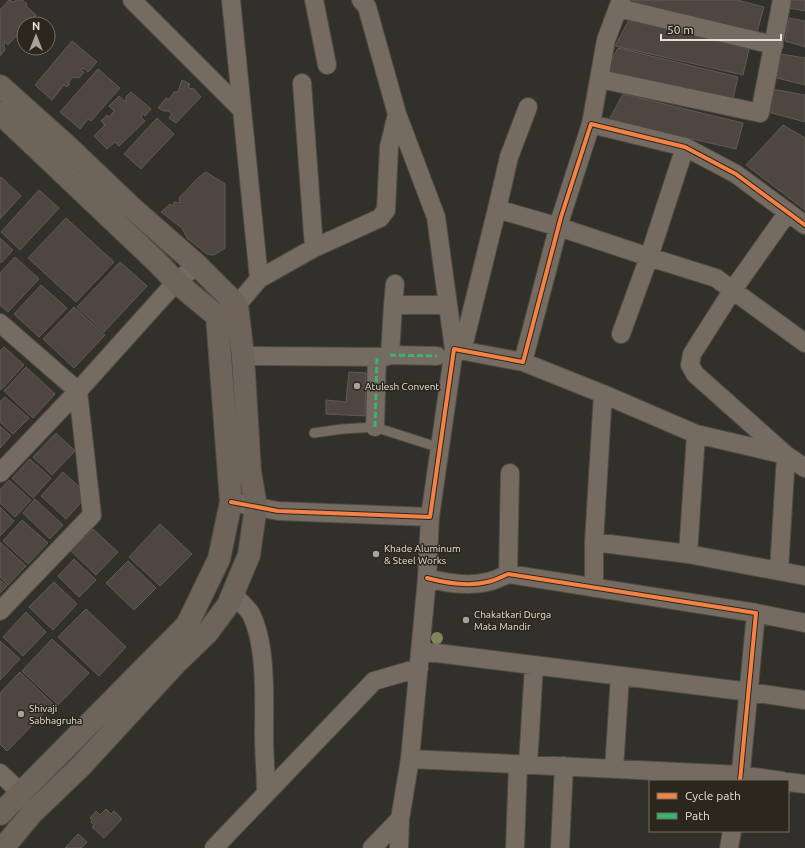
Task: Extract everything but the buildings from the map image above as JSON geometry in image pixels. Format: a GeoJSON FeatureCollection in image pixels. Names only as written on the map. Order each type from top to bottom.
{"type":"FeatureCollection","features":[{"type":"Feature","properties":{"kind":"main road"},"geometry":{"type":"LineString","coordinates":[[0,86],[67,146],[131,207],[197,265],[237,305],[243,356],[250,472],[256,506],[249,555],[228,605],[207,634],[175,664],[81,766],[32,813],[3,848]]}},
{"type":"Feature","properties":{"kind":"main road"},"geometry":{"type":"LineString","coordinates":[[0,113],[159,264],[176,282],[217,316],[231,502],[219,559],[187,625],[20,792],[0,814]]}},
{"type":"Feature","properties":{"kind":"street"},"geometry":{"type":"LineString","coordinates":[[132,0],[242,110]]}},
{"type":"Feature","properties":{"kind":"street"},"geometry":{"type":"LineString","coordinates":[[231,0],[259,279]]}},
{"type":"Feature","properties":{"kind":"street"},"geometry":{"type":"LineString","coordinates":[[314,0],[328,65]]}},
{"type":"Feature","properties":{"kind":"street"},"geometry":{"type":"LineString","coordinates":[[361,0],[367,7],[397,114],[436,217],[448,305],[458,350]]}},
{"type":"Feature","properties":{"kind":"street"},"geometry":{"type":"LineString","coordinates":[[600,79],[760,113],[782,0]]}},
{"type":"Feature","properties":{"kind":"street"},"geometry":{"type":"LineString","coordinates":[[524,362],[559,227],[591,124],[606,40],[619,4],[774,45]]}},
{"type":"Feature","properties":{"kind":"street"},"geometry":{"type":"LineString","coordinates":[[302,83],[314,248]]}},
{"type":"Feature","properties":{"kind":"street"},"geometry":{"type":"LineString","coordinates":[[399,848],[400,820],[410,759],[421,651],[430,517],[440,448],[458,350],[497,209],[509,157],[528,107]]}},
{"type":"Feature","properties":{"kind":"street"},"geometry":{"type":"LineString","coordinates":[[217,316],[237,305],[259,279],[314,248],[380,218],[386,210],[389,147],[397,114]]}},
{"type":"Feature","properties":{"kind":"street"},"geometry":{"type":"LineString","coordinates":[[591,124],[685,147],[736,174],[805,225]]}},
{"type":"Feature","properties":{"kind":"street"},"geometry":{"type":"LineString","coordinates":[[621,334],[685,147]]}},
{"type":"Feature","properties":{"kind":"street"},"geometry":{"type":"LineString","coordinates":[[497,209],[559,227],[716,278],[805,343]]}},
{"type":"Feature","properties":{"kind":"street"},"geometry":{"type":"LineString","coordinates":[[788,212],[732,291],[692,354],[690,365],[695,374],[786,455],[805,468]]}},
{"type":"Feature","properties":{"kind":"street"},"geometry":{"type":"LineString","coordinates":[[0,473],[78,391],[176,282],[197,265]]}},
{"type":"Feature","properties":{"kind":"street"},"geometry":{"type":"LineString","coordinates":[[375,427],[383,356],[394,305],[395,284]]}},
{"type":"Feature","properties":{"kind":"street"},"geometry":{"type":"LineString","coordinates":[[394,305],[448,305]]}},
{"type":"Feature","properties":{"kind":"street"},"geometry":{"type":"LineString","coordinates":[[0,611],[92,516],[78,391],[1,327]]}},
{"type":"Feature","properties":{"kind":"street"},"geometry":{"type":"LineString","coordinates":[[458,350],[524,362],[696,434],[786,455]]}},
{"type":"Feature","properties":{"kind":"street"},"geometry":{"type":"LineString","coordinates":[[243,356],[437,356]]}},
{"type":"Feature","properties":{"kind":"street"},"geometry":{"type":"LineString","coordinates":[[594,588],[594,542],[603,394]]}},
{"type":"Feature","properties":{"kind":"street"},"geometry":{"type":"LineString","coordinates":[[688,554],[696,434]]}},
{"type":"Feature","properties":{"kind":"street"},"geometry":{"type":"LineString","coordinates":[[778,571],[786,455]]}},
{"type":"Feature","properties":{"kind":"street"},"geometry":{"type":"LineString","coordinates":[[508,574],[510,473]]}},
{"type":"Feature","properties":{"kind":"street"},"geometry":{"type":"LineString","coordinates":[[231,502],[256,506],[278,512],[430,517]]}},
{"type":"Feature","properties":{"kind":"street"},"geometry":{"type":"LineString","coordinates":[[594,542],[688,554],[805,576]]}},
{"type":"Feature","properties":{"kind":"street"},"geometry":{"type":"LineString","coordinates":[[427,578],[448,584],[468,584],[487,582],[508,574],[756,613],[805,623]]}},
{"type":"Feature","properties":{"kind":"street"},"geometry":{"type":"LineString","coordinates":[[233,594],[251,613],[258,633],[264,686],[266,793]]}},
{"type":"Feature","properties":{"kind":"street"},"geometry":{"type":"LineString","coordinates":[[740,778],[750,692],[756,613]]}},
{"type":"Feature","properties":{"kind":"street"},"geometry":{"type":"LineString","coordinates":[[421,651],[805,700]]}},
{"type":"Feature","properties":{"kind":"street"},"geometry":{"type":"LineString","coordinates":[[515,848],[534,665]]}},
{"type":"Feature","properties":{"kind":"street"},"geometry":{"type":"LineString","coordinates":[[214,848],[374,681],[419,668]]}},
{"type":"Feature","properties":{"kind":"street"},"geometry":{"type":"LineString","coordinates":[[614,769],[620,676]]}},
{"type":"Feature","properties":{"kind":"street"},"geometry":{"type":"LineString","coordinates":[[410,759],[564,766],[768,780]]}},
{"type":"Feature","properties":{"kind":"street"},"geometry":{"type":"LineString","coordinates":[[560,848],[564,766]]}},
{"type":"Feature","properties":{"kind":"street"},"geometry":{"type":"LineString","coordinates":[[0,773],[20,792]]}},
{"type":"Feature","properties":{"kind":"street"},"geometry":{"type":"LineString","coordinates":[[789,782],[805,784]]}},
{"type":"Feature","properties":{"kind":"street"},"geometry":{"type":"LineString","coordinates":[[372,848],[400,820]]}},
{"type":"Feature","properties":{"kind":"street"},"geometry":{"type":"LineString","coordinates":[[729,848],[732,832]]}},
{"type":"Feature","properties":{"kind":"lane"},"geometry":{"type":"LineString","coordinates":[[314,433],[342,429],[375,427],[440,448]]}},
{"type":"Feature","properties":{"kind":"marked path"},"geometry":{"type":"LineString","coordinates":[[390,355],[437,356]]}},
{"type":"Feature","properties":{"kind":"marked path"},"geometry":{"type":"LineString","coordinates":[[375,427],[377,357]]}},
{"type":"Feature","properties":{"kind":"cycle path"},"geometry":{"type":"LineString","coordinates":[[231,502],[278,511],[430,517],[454,349],[523,362],[561,217],[591,124],[685,147],[736,174],[805,225]]}},
{"type":"Feature","properties":{"kind":"cycle path"},"geometry":{"type":"LineString","coordinates":[[427,578],[449,583],[472,584],[495,580],[508,574],[756,613],[740,780]]}},
{"type":"Feature","properties":{"kind":"place","name":"Atulesh Convent"},"geometry":{"type":"Point","coordinates":[357,386]}},
{"type":"Feature","properties":{"kind":"place","name":"Khade Aluminum & Steel Works"},"geometry":{"type":"Point","coordinates":[376,554]}},
{"type":"Feature","properties":{"kind":"place","name":"Chakatkari Durga Mata Mandir"},"geometry":{"type":"Point","coordinates":[466,620]}},
{"type":"Feature","properties":{"kind":"place","name":"Shivaji Sabhagruha"},"geometry":{"type":"Point","coordinates":[21,714]}}]}
